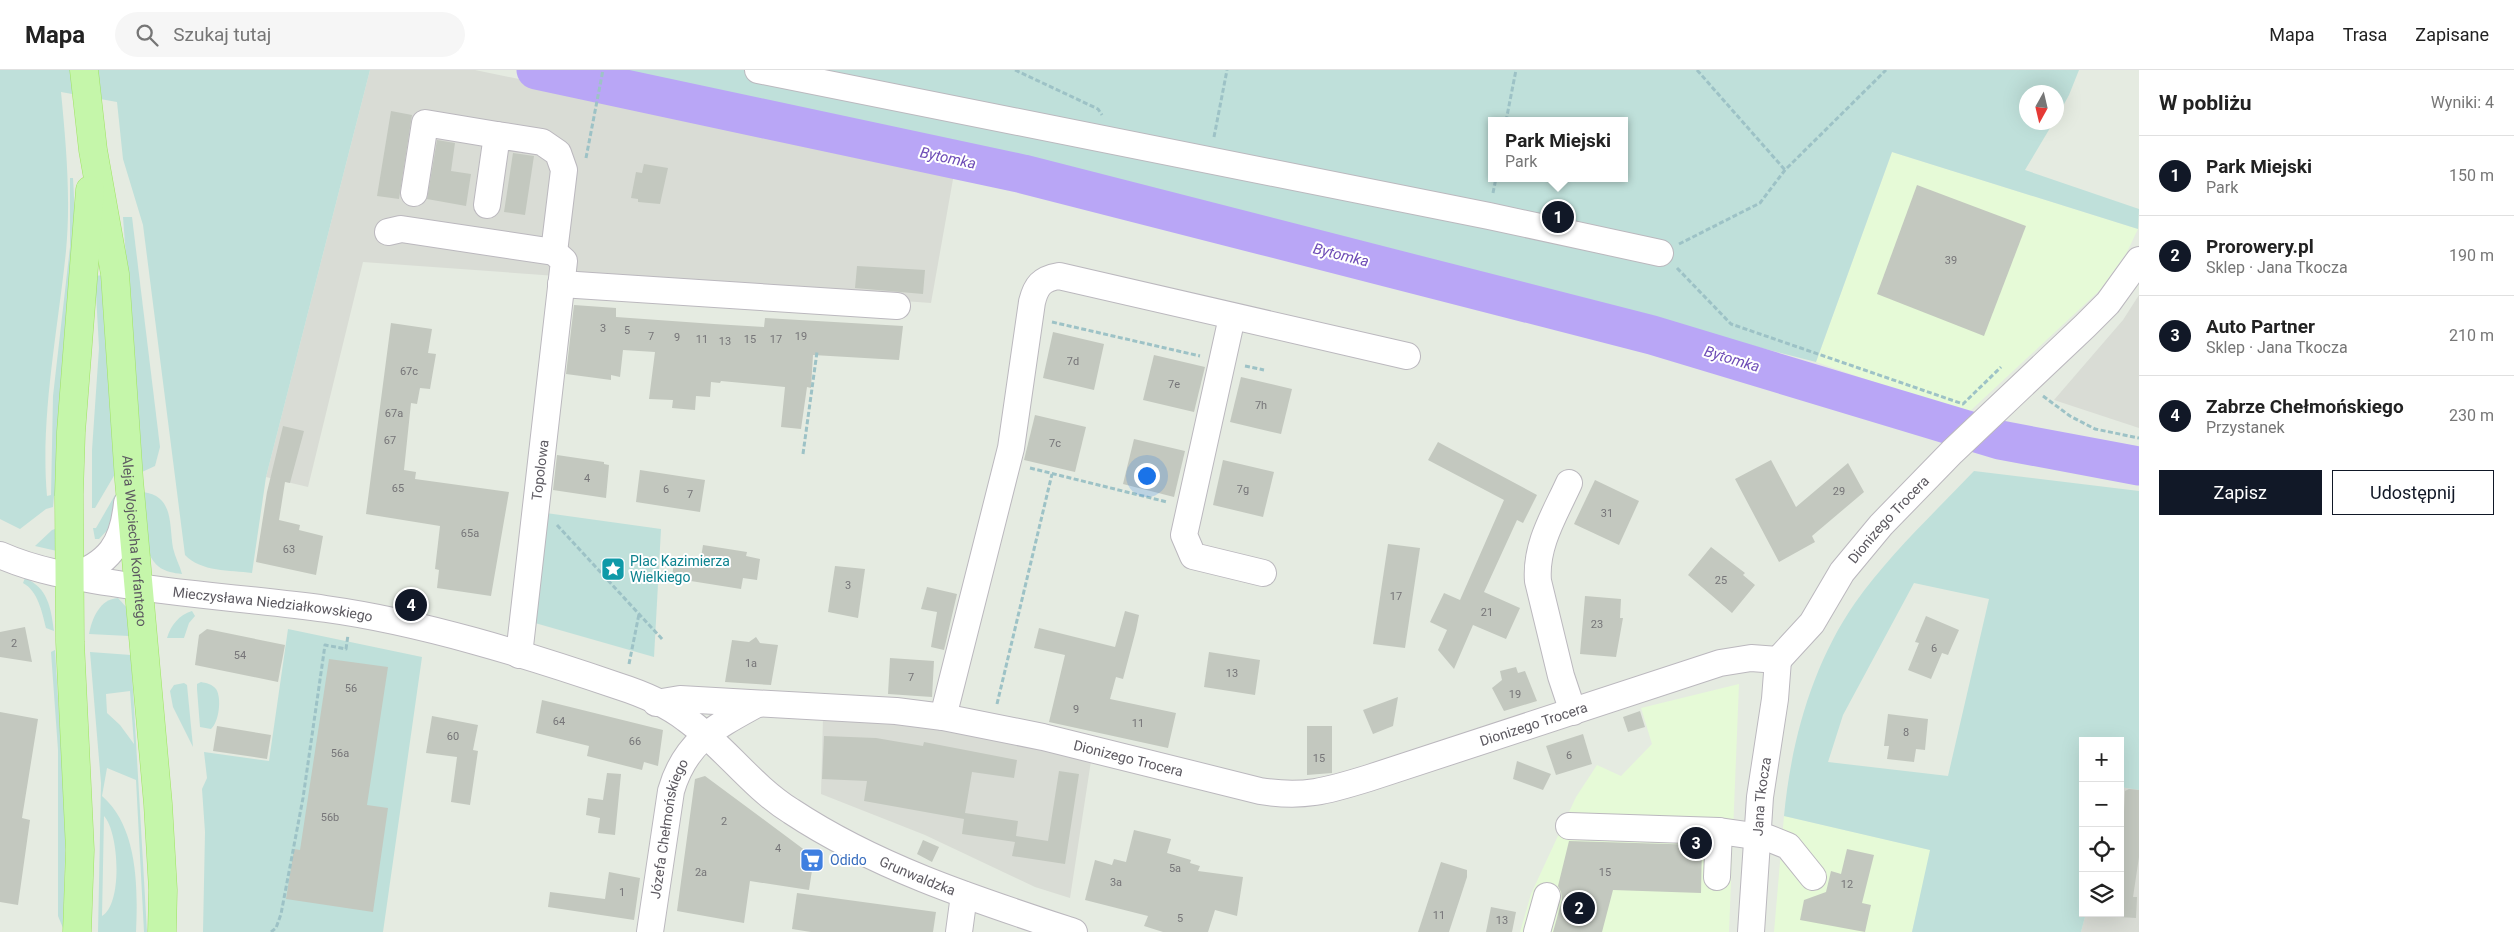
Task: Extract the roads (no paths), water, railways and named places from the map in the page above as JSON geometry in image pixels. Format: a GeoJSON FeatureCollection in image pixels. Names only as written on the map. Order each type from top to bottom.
{"type":"FeatureCollection","features":[{"type":"Feature","properties":{"kind":"main road","name":"Aleja Wojciecha Korfantego"},"geometry":{"type":"LineString","coordinates":[[84,70],[93,150],[115,274],[129,480],[158,804],[163,890],[162,932]]}},
{"type":"Feature","properties":{"kind":"main road","name":"Aleja Wojciecha Korfantego"},"geometry":{"type":"LineString","coordinates":[[77,932],[80,850],[70,642],[71,432],[93,150]]}},
{"type":"Feature","properties":{"kind":"street"},"geometry":{"type":"LineString","coordinates":[[758,70],[1660,253]]}},
{"type":"Feature","properties":{"kind":"street","name":"Topolowa"},"geometry":{"type":"LineString","coordinates":[[414,193],[425,123],[542,142],[558,153],[564,170],[560,266],[519,655]]}},
{"type":"Feature","properties":{"kind":"street"},"geometry":{"type":"LineString","coordinates":[[486,205],[497,135]]}},
{"type":"Feature","properties":{"kind":"street"},"geometry":{"type":"LineString","coordinates":[[388,232],[401,228],[560,266],[897,306]]}},
{"type":"Feature","properties":{"kind":"street","name":"Dionizego Trocera"},"geometry":{"type":"LineString","coordinates":[[656,703],[680,700],[896,712],[942,717],[995,726],[1260,791],[1288,795],[1327,791],[1720,663],[1751,658],[1778,660],[1805,632],[1842,572],[1881,525],[1952,452],[2108,303],[2139,260]]}},
{"type":"Feature","properties":{"kind":"street"},"geometry":{"type":"LineString","coordinates":[[942,717],[1007,463],[1036,288],[1045,278],[1059,276],[1408,356]]}},
{"type":"Feature","properties":{"kind":"street"},"geometry":{"type":"LineString","coordinates":[[1232,317],[1184,535],[1193,556],[1263,573]]}},
{"type":"Feature","properties":{"kind":"street"},"geometry":{"type":"LineString","coordinates":[[70,576],[91,570],[106,559],[122,536],[129,480]]}},
{"type":"Feature","properties":{"kind":"street"},"geometry":{"type":"LineString","coordinates":[[1569,482],[1541,545],[1537,566],[1538,581],[1561,676],[1573,712]]}},
{"type":"Feature","properties":{"kind":"street","name":"Mieczysława Niedziałkowskiego"},"geometry":{"type":"LineString","coordinates":[[0,555],[19,563],[70,576],[139,588],[302,606],[366,616],[519,655],[621,686],[686,718],[706,736]]}},
{"type":"Feature","properties":{"kind":"street","name":"Jana Tkocza"},"geometry":{"type":"LineString","coordinates":[[1751,932],[1762,772],[1775,699],[1778,660]]}},
{"type":"Feature","properties":{"kind":"street"},"geometry":{"type":"LineString","coordinates":[[706,736],[757,704]]}},
{"type":"Feature","properties":{"kind":"street","name":"Grunwaldzka"},"geometry":{"type":"LineString","coordinates":[[706,736],[762,790],[789,810],[873,857],[964,895],[1074,932]]}},
{"type":"Feature","properties":{"kind":"street","name":"Józefa Chełmońskiego"},"geometry":{"type":"LineString","coordinates":[[650,932],[671,791],[678,769],[687,754],[706,736]]}},
{"type":"Feature","properties":{"kind":"street"},"geometry":{"type":"LineString","coordinates":[[1569,826],[1719,831],[1757,838],[1768,838],[1788,846],[1813,878]]}},
{"type":"Feature","properties":{"kind":"street"},"geometry":{"type":"LineString","coordinates":[[1717,877],[1719,831]]}},
{"type":"Feature","properties":{"kind":"street"},"geometry":{"type":"LineString","coordinates":[[959,932],[964,895]]}},
{"type":"Feature","properties":{"kind":"street"},"geometry":{"type":"LineString","coordinates":[[1537,932],[1547,896]]}},
{"type":"Feature","properties":{"kind":"waterway","name":"Bytomka"},"geometry":{"type":"LineString","coordinates":[[536,70],[1023,174],[1652,335],[2000,440],[2139,466]]}},
{"type":"Feature","properties":{"kind":"place","name":"Park Miejski"},"geometry":{"type":"Point","coordinates":[1558,217]}},
{"type":"Feature","properties":{"kind":"place","name":"Plac Kazimierza Wielkiego"},"geometry":{"type":"Point","coordinates":[613,569]}},
{"type":"Feature","properties":{"kind":"place","name":"Zabrze Chełmońskiego"},"geometry":{"type":"Point","coordinates":[411,605]}},
{"type":"Feature","properties":{"kind":"place","name":"Auto Partner"},"geometry":{"type":"Point","coordinates":[1696,843]}},
{"type":"Feature","properties":{"kind":"place","name":"Odido"},"geometry":{"type":"Point","coordinates":[812,860]}},
{"type":"Feature","properties":{"kind":"place","name":"Prorowery.pl"},"geometry":{"type":"Point","coordinates":[1579,908]}}]}
